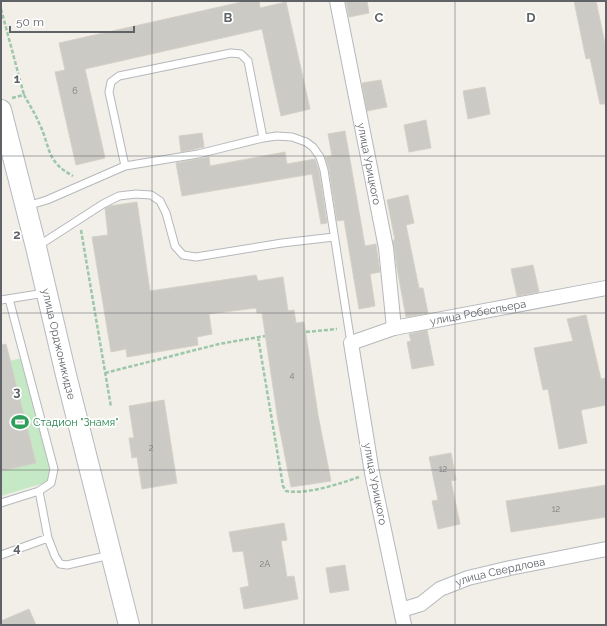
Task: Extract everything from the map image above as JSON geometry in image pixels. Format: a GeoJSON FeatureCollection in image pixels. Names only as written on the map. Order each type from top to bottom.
{"type":"FeatureCollection","features":[{"type":"Feature","properties":{"kind":"main road","name":"улица Орджоникидзе"},"geometry":{"type":"LineString","coordinates":[[5,104],[25,207],[129,625]]}},
{"type":"Feature","properties":{"kind":"street","name":"улица Урицкого"},"geometry":{"type":"LineString","coordinates":[[337,1],[386,248],[394,328]]}},
{"type":"Feature","properties":{"kind":"street","name":"улица Робеспьера"},"geometry":{"type":"LineString","coordinates":[[351,343],[394,328],[606,288]]}},
{"type":"Feature","properties":{"kind":"street","name":"улица Урицкого"},"geometry":{"type":"LineString","coordinates":[[351,343],[372,473],[404,625]]}},
{"type":"Feature","properties":{"kind":"street","name":"улица Свердлова"},"geometry":{"type":"LineString","coordinates":[[401,610],[421,604],[440,589],[468,578],[606,549]]}},
{"type":"Feature","properties":{"kind":"lane"},"geometry":{"type":"LineString","coordinates":[[125,166],[109,92],[111,82],[119,76],[223,54],[241,54],[248,62],[263,138]]}},
{"type":"Feature","properties":{"kind":"lane"},"geometry":{"type":"LineString","coordinates":[[25,207],[47,200],[125,166],[198,154],[277,136],[292,137],[306,142],[313,147],[320,157],[324,170],[351,343]]}},
{"type":"Feature","properties":{"kind":"lane"},"geometry":{"type":"LineString","coordinates":[[36,247],[119,196],[136,194],[151,195],[160,201],[166,213],[175,246],[183,255],[196,257],[282,243],[334,237]]}},
{"type":"Feature","properties":{"kind":"lane"},"geometry":{"type":"LineString","coordinates":[[1,300],[47,293]]}},
{"type":"Feature","properties":{"kind":"lane"},"geometry":{"type":"LineString","coordinates":[[1,503],[39,491],[51,483],[54,469],[9,299]]}},
{"type":"Feature","properties":{"kind":"lane"},"geometry":{"type":"LineString","coordinates":[[39,491],[48,538],[60,564],[67,565],[111,555]]}},
{"type":"Feature","properties":{"kind":"lane"},"geometry":{"type":"LineString","coordinates":[[1,555],[48,538]]}},
{"type":"Feature","properties":{"kind":"path"},"geometry":{"type":"LineString","coordinates":[[1,9],[24,95],[39,122],[48,152],[57,165],[69,174]]}},
{"type":"Feature","properties":{"kind":"path"},"geometry":{"type":"LineString","coordinates":[[5,104],[24,95]]}},
{"type":"Feature","properties":{"kind":"path"},"geometry":{"type":"LineString","coordinates":[[80,220],[111,407]]}},
{"type":"Feature","properties":{"kind":"path"},"geometry":{"type":"LineString","coordinates":[[306,332],[349,328]]}},
{"type":"Feature","properties":{"kind":"path"},"geometry":{"type":"LineString","coordinates":[[105,373],[219,344],[265,336]]}},
{"type":"Feature","properties":{"kind":"path"},"geometry":{"type":"LineString","coordinates":[[258,337],[282,486],[286,491],[292,492],[321,488],[372,473]]}},
{"type":"Feature","properties":{"kind":"green space","name":"Стадион \"Знамя\""},"geometry":{"type":"Polygon","coordinates":[[[22,358],[54,480],[1,496],[1,363],[22,358]]]}},
{"type":"Feature","properties":{"kind":"building"},"geometry":{"type":"Polygon","coordinates":[[[246,1],[259,1],[260,8],[286,2],[310,109],[281,116],[262,29],[85,69],[105,158],[76,165],[55,72],[65,70],[59,43],[246,1]]]}},
{"type":"Feature","properties":{"kind":"building"},"geometry":{"type":"Polygon","coordinates":[[[346,1],[367,1],[369,13],[349,17],[346,1]]]}},
{"type":"Feature","properties":{"kind":"building"},"geometry":{"type":"Polygon","coordinates":[[[574,1],[596,1],[606,48],[606,104],[600,104],[590,58],[586,59],[574,1]]]}},
{"type":"Feature","properties":{"kind":"building"},"geometry":{"type":"Polygon","coordinates":[[[381,80],[387,107],[367,111],[362,83],[381,80]]]}},
{"type":"Feature","properties":{"kind":"building"},"geometry":{"type":"Polygon","coordinates":[[[485,87],[490,114],[468,119],[463,91],[485,87]]]}},
{"type":"Feature","properties":{"kind":"building"},"geometry":{"type":"Polygon","coordinates":[[[426,120],[431,148],[409,152],[404,125],[426,120]]]}},
{"type":"Feature","properties":{"kind":"building"},"geometry":{"type":"Polygon","coordinates":[[[345,131],[365,246],[376,244],[380,272],[370,274],[375,306],[359,309],[344,220],[337,221],[329,169],[325,157],[332,156],[328,134],[345,131]]]}},
{"type":"Feature","properties":{"kind":"building"},"geometry":{"type":"Polygon","coordinates":[[[202,133],[204,147],[181,152],[179,136],[202,133]]]}},
{"type":"Feature","properties":{"kind":"building"},"geometry":{"type":"Polygon","coordinates":[[[285,152],[287,164],[315,159],[319,171],[327,223],[321,224],[312,174],[182,196],[176,163],[209,157],[210,166],[285,152]]]}},
{"type":"Feature","properties":{"kind":"building"},"geometry":{"type":"Polygon","coordinates":[[[408,195],[414,223],[406,225],[419,288],[423,288],[428,313],[406,317],[393,240],[395,240],[387,200],[408,195]]]}},
{"type":"Feature","properties":{"kind":"building"},"geometry":{"type":"Polygon","coordinates":[[[137,202],[150,291],[256,275],[258,281],[283,277],[288,311],[294,310],[296,323],[304,322],[318,415],[331,481],[291,487],[278,421],[262,313],[257,313],[256,308],[209,314],[212,334],[197,337],[198,345],[127,357],[126,349],[111,352],[92,237],[108,235],[105,208],[137,202]]]}},
{"type":"Feature","properties":{"kind":"building"},"geometry":{"type":"Polygon","coordinates":[[[533,265],[539,292],[517,296],[511,269],[533,265]]]}},
{"type":"Feature","properties":{"kind":"building"},"geometry":{"type":"Polygon","coordinates":[[[586,315],[601,379],[606,378],[606,405],[581,410],[587,443],[559,449],[548,389],[543,390],[534,348],[573,341],[567,319],[586,315]]]}},
{"type":"Feature","properties":{"kind":"building"},"geometry":{"type":"Polygon","coordinates":[[[427,330],[434,365],[412,369],[407,342],[411,341],[409,334],[427,330]]]}},
{"type":"Feature","properties":{"kind":"building"},"geometry":{"type":"Polygon","coordinates":[[[6,344],[36,463],[1,471],[1,345],[6,344]]]}},
{"type":"Feature","properties":{"kind":"building"},"geometry":{"type":"Polygon","coordinates":[[[164,400],[177,483],[142,489],[137,457],[132,458],[129,438],[134,438],[129,406],[164,400]]]}},
{"type":"Feature","properties":{"kind":"building"},"geometry":{"type":"Polygon","coordinates":[[[451,453],[456,480],[451,481],[460,524],[438,529],[432,501],[438,500],[429,457],[451,453]]]}},
{"type":"Feature","properties":{"kind":"building"},"geometry":{"type":"Polygon","coordinates":[[[606,485],[606,517],[511,532],[506,501],[606,485]]]}},
{"type":"Feature","properties":{"kind":"building"},"geometry":{"type":"Polygon","coordinates":[[[284,523],[287,540],[281,541],[287,577],[294,576],[298,599],[244,609],[240,588],[249,586],[243,551],[233,552],[229,532],[284,523]]]}},
{"type":"Feature","properties":{"kind":"building"},"geometry":{"type":"Polygon","coordinates":[[[345,565],[349,590],[330,593],[326,568],[345,565]]]}},
{"type":"Feature","properties":{"kind":"building"},"geometry":{"type":"Polygon","coordinates":[[[29,609],[36,625],[1,625],[1,621],[29,609]]]}},
{"type":"Feature","properties":{"kind":"place","name":"Стадион \"Знамя\""},"geometry":{"type":"Point","coordinates":[20,422]}}]}
